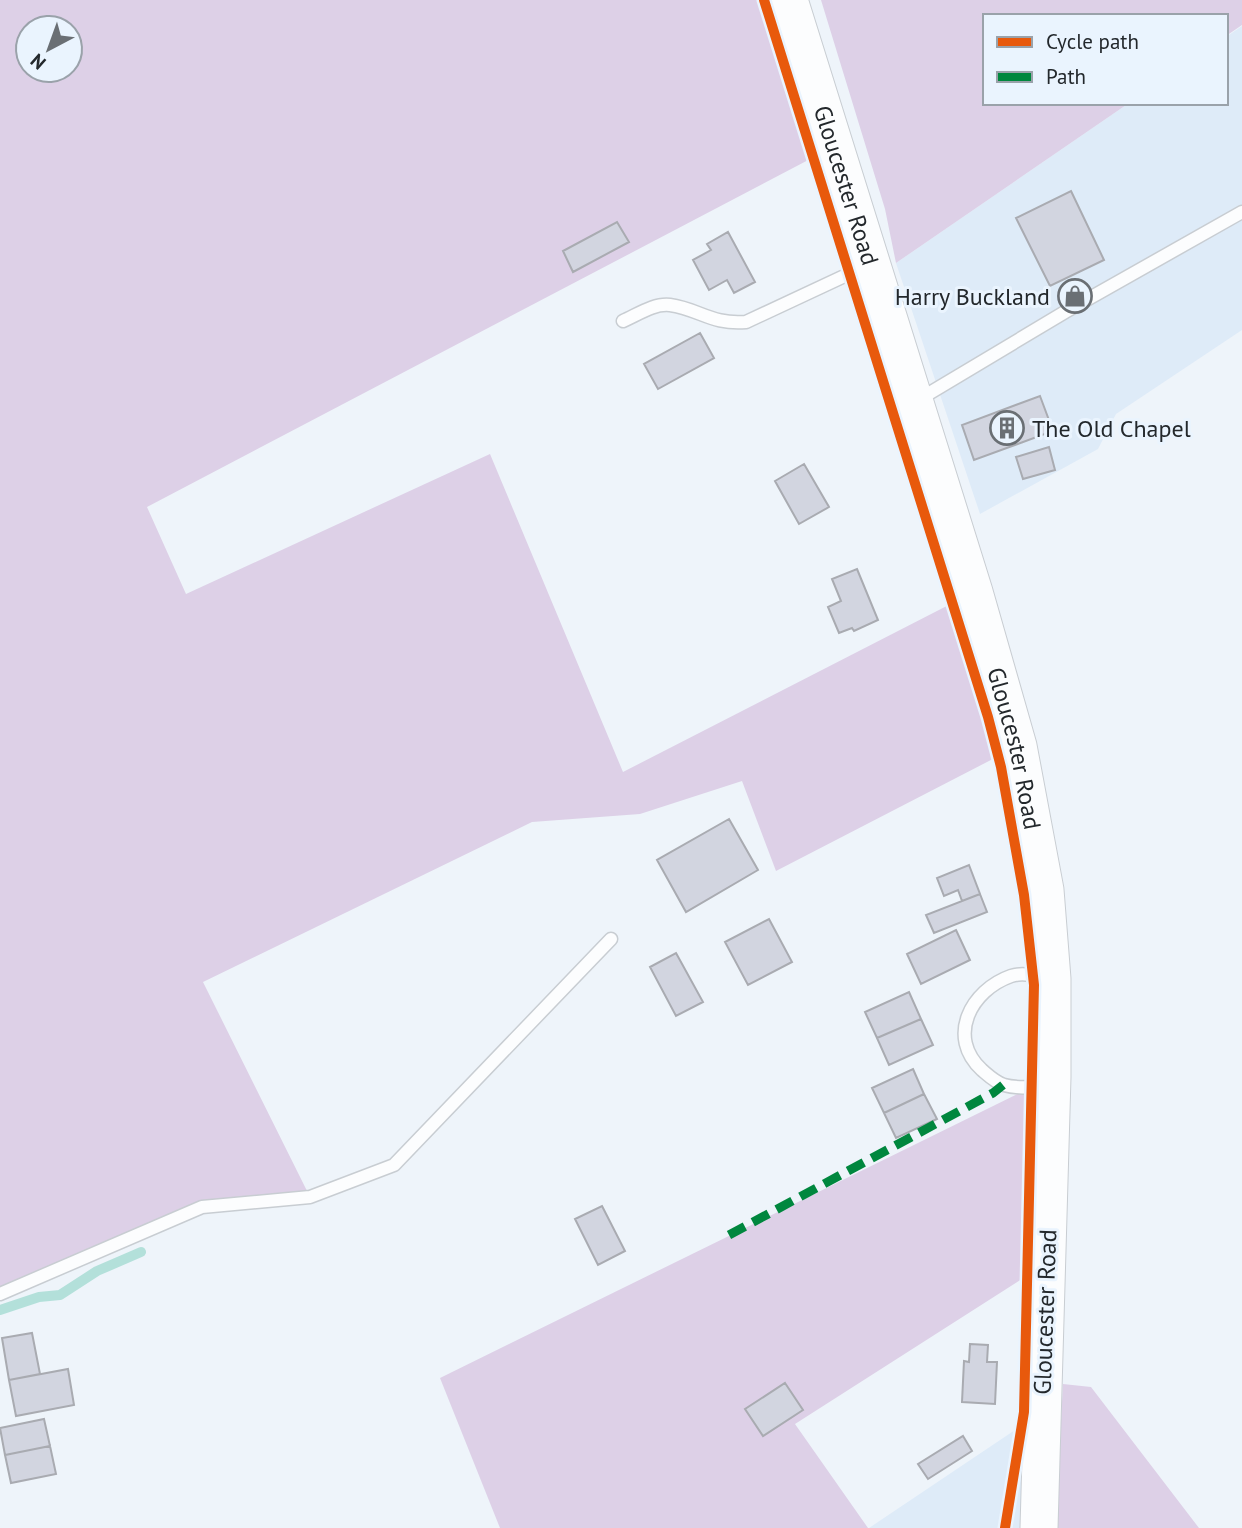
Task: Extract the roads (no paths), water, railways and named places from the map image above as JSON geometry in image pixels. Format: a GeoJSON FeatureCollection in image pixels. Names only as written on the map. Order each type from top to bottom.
{"type":"FeatureCollection","features":[{"type":"Feature","properties":{"kind":"main road","name":"Gloucester Road"},"geometry":{"type":"LineString","coordinates":[[789,0],[974,592],[1018,746],[1045,890],[1052,979],[1052,1086],[1038,1528]]}},
{"type":"Feature","properties":{"kind":"lane"},"geometry":{"type":"LineString","coordinates":[[915,402],[1065,312],[1242,212]]}},
{"type":"Feature","properties":{"kind":"lane"},"geometry":{"type":"LineString","coordinates":[[623,321],[653,307],[669,304],[727,324],[746,322],[872,264]]}},
{"type":"Feature","properties":{"kind":"lane"},"geometry":{"type":"LineString","coordinates":[[0,1294],[202,1208],[310,1197],[394,1165],[611,939]]}},
{"type":"Feature","properties":{"kind":"lane"},"geometry":{"type":"LineString","coordinates":[[1052,979],[1013,975],[993,985],[970,1011],[965,1022],[964,1038],[966,1049],[974,1062],[994,1080],[1016,1087],[1052,1086]]}},
{"type":"Feature","properties":{"kind":"waterway"},"geometry":{"type":"LineString","coordinates":[[0,1310],[39,1297],[60,1295],[97,1271],[141,1252]]}},
{"type":"Feature","properties":{"kind":"place","name":"Harry Buckland"},"geometry":{"type":"Point","coordinates":[1075,296]}},
{"type":"Feature","properties":{"kind":"place","name":"The Old Chapel"},"geometry":{"type":"Point","coordinates":[1007,428]}}]}
